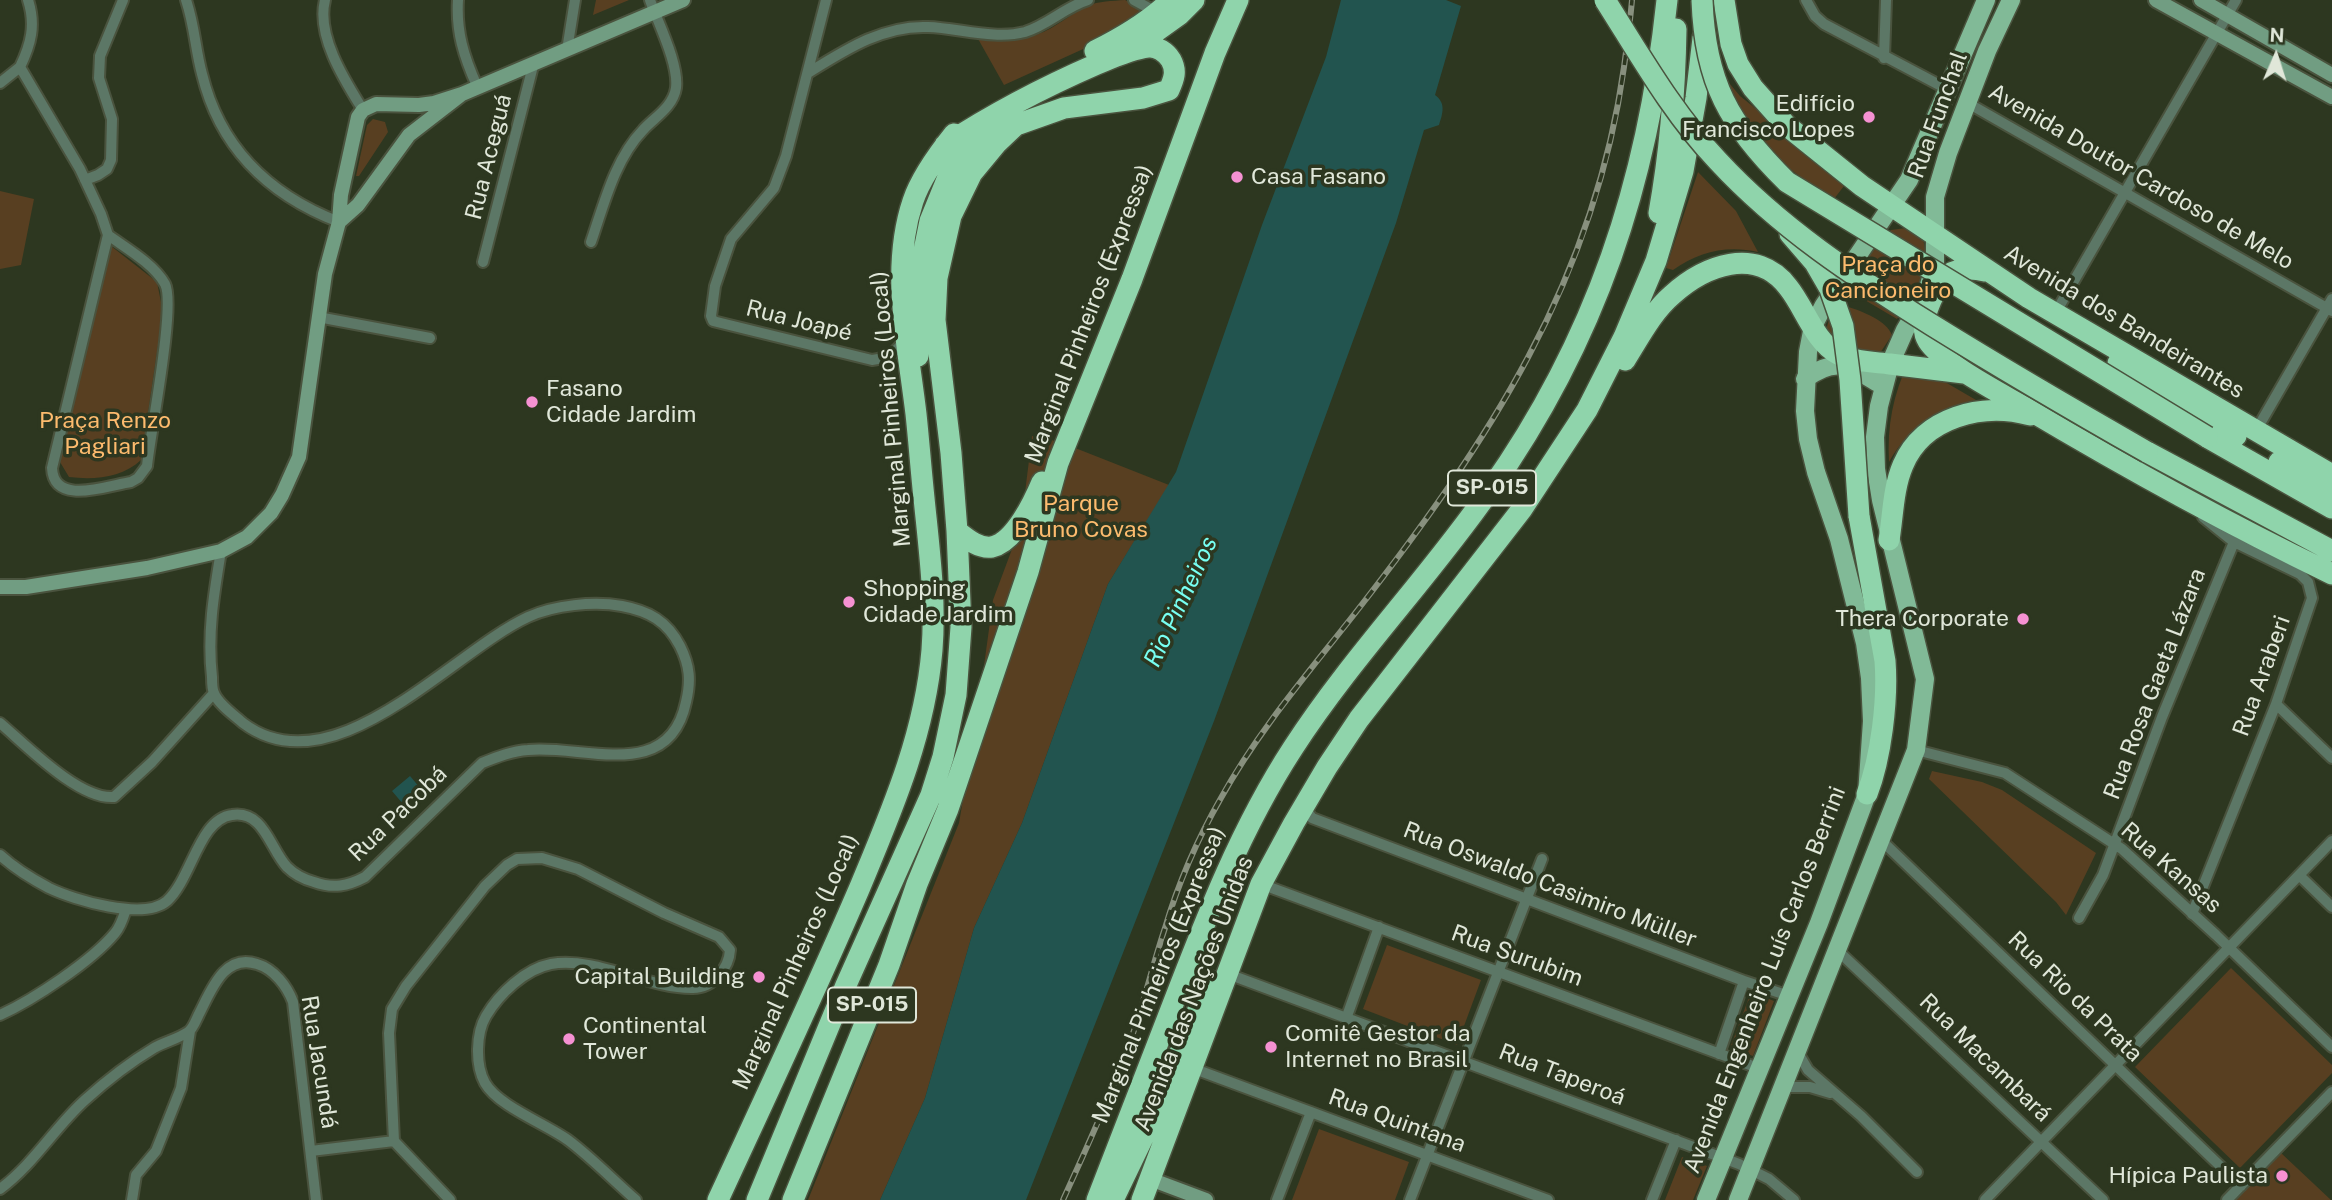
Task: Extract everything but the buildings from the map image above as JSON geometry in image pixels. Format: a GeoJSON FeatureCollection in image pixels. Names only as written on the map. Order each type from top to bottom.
{"type":"FeatureCollection","features":[{"type":"Feature","properties":{"kind":"highway"},"geometry":{"type":"LineString","coordinates":[[945,145],[1019,100],[1125,52],[1179,15],[1194,0]]}},
{"type":"Feature","properties":{"kind":"highway","name":"Marginal Pinheiros (Expressa)"},"geometry":{"type":"LineString","coordinates":[[793,1200],[889,965],[917,884],[948,809],[1028,572],[1058,463],[1132,279],[1215,53],[1238,0]]}},
{"type":"Feature","properties":{"kind":"highway"},"geometry":{"type":"LineString","coordinates":[[1605,0],[1671,102],[1715,159],[1777,219],[1815,263],[1830,289],[1843,326],[1850,380],[1859,516],[1886,679],[1884,718],[1867,794]]}},
{"type":"Feature","properties":{"kind":"highway"},"geometry":{"type":"LineString","coordinates":[[1644,290],[1663,190],[1675,76],[1676,27],[1669,0]]}},
{"type":"Feature","properties":{"kind":"highway","name":"Marginal Pinheiros (Expressa)"},"geometry":{"type":"LineString","coordinates":[[1097,1200],[1212,904],[1265,795],[1293,747],[1343,678],[1490,491],[1537,418],[1570,357],[1614,254],[1637,176],[1653,106],[1669,0]]}},
{"type":"Feature","properties":{"kind":"highway"},"geometry":{"type":"LineString","coordinates":[[1705,0],[1707,52],[1723,102],[1744,136],[1787,182],[2207,437],[2332,508]]}},
{"type":"Feature","properties":{"kind":"highway","name":"Avenida das Nações Unidas"},"geometry":{"type":"LineString","coordinates":[[1142,1200],[1261,884],[1294,823],[1359,719],[1522,509],[1587,410],[1624,337],[1662,241],[1683,171],[1696,98],[1705,0]]}},
{"type":"Feature","properties":{"kind":"highway","name":"Avenida dos Bandeirantes"},"geometry":{"type":"LineString","coordinates":[[1724,0],[1731,44],[1738,64],[1753,88],[1786,125],[1893,207],[1990,274],[2332,475]]}},
{"type":"Feature","properties":{"kind":"highway","name":"Marginal Pinheiros (Local)"},"geometry":{"type":"LineString","coordinates":[[718,1200],[829,959],[897,797],[920,722],[932,650],[933,603],[906,340],[903,262],[913,201],[928,170],[945,145],[980,109],[1010,88],[1120,39],[1164,6]]}},
{"type":"Feature","properties":{"kind":"highway"},"geometry":{"type":"LineString","coordinates":[[1016,125],[1064,108],[1143,98],[1169,90],[1175,77],[1174,69],[1161,49],[1151,46],[1125,52]]}},
{"type":"Feature","properties":{"kind":"highway"},"geometry":{"type":"LineString","coordinates":[[757,1200],[846,985],[931,795],[943,757],[956,695],[961,627],[951,453],[936,320],[937,278],[951,216],[972,173],[1032,107],[1015,115],[962,155],[948,177],[930,221],[919,275],[920,331],[915,409]]}},
{"type":"Feature","properties":{"kind":"highway"},"geometry":{"type":"LineString","coordinates":[[1777,219],[1849,273],[2029,385],[2156,457],[2332,551]]}},
{"type":"Feature","properties":{"kind":"highway"},"geometry":{"type":"LineString","coordinates":[[1587,410],[1670,296],[1709,269],[1741,262],[1758,265],[1775,274],[1787,285],[1829,348],[1841,356],[1967,373]]}},
{"type":"Feature","properties":{"kind":"highway"},"geometry":{"type":"LineString","coordinates":[[1990,274],[1972,269],[1950,274],[1945,278],[1924,317],[1928,342],[1967,373],[2192,505],[2332,575]]}},
{"type":"Feature","properties":{"kind":"highway"},"geometry":{"type":"LineString","coordinates":[[2029,298],[2076,336],[2158,390],[2332,493]]}},
{"type":"Feature","properties":{"kind":"highway"},"geometry":{"type":"LineString","coordinates":[[1889,540],[1903,465],[1913,448],[1933,428],[1957,416],[2000,411],[2025,414],[2057,427]]}},
{"type":"Feature","properties":{"kind":"highway"},"geometry":{"type":"LineString","coordinates":[[957,531],[979,545],[991,547],[1005,541],[1032,505],[1047,469],[1072,428]]}},
{"type":"Feature","properties":{"kind":"highway"},"geometry":{"type":"LineString","coordinates":[[2156,457],[2222,504],[2332,562]]}},
{"type":"Feature","properties":{"kind":"highway"},"geometry":{"type":"LineString","coordinates":[[1113,1200],[1153,1117],[1251,881],[1294,823]]}},
{"type":"Feature","properties":{"kind":"main road"},"geometry":{"type":"LineString","coordinates":[[0,587],[26,587],[147,568],[221,551],[247,537],[271,513],[293,471],[301,448],[327,263],[339,222],[341,195],[355,128],[363,110],[376,104],[393,106],[434,103],[567,50],[652,7],[683,0]]}},
{"type":"Feature","properties":{"kind":"main road","name":"Rua Funchal"},"geometry":{"type":"LineString","coordinates":[[1860,254],[1893,207],[1921,157],[1986,0]]}},
{"type":"Feature","properties":{"kind":"main road","name":"Rua Funchal"},"geometry":{"type":"LineString","coordinates":[[1883,386],[1905,330],[1927,292],[1935,264],[1935,197],[1966,102],[2011,0]]}},
{"type":"Feature","properties":{"kind":"main road"},"geometry":{"type":"LineString","coordinates":[[2156,0],[2332,97]]}},
{"type":"Feature","properties":{"kind":"main road"},"geometry":{"type":"LineString","coordinates":[[2201,0],[2332,75]]}},
{"type":"Feature","properties":{"kind":"main road"},"geometry":{"type":"LineString","coordinates":[[339,222],[358,205],[409,135],[462,93]]}},
{"type":"Feature","properties":{"kind":"main road"},"geometry":{"type":"LineString","coordinates":[[393,106],[404,118],[409,135]]}},
{"type":"Feature","properties":{"kind":"main road"},"geometry":{"type":"LineString","coordinates":[[341,195],[348,202],[358,205]]}},
{"type":"Feature","properties":{"kind":"main road","name":"Avenida Engenheiro Luís Carlos Berrini"},"geometry":{"type":"LineString","coordinates":[[1706,1200],[1819,923],[1867,794],[1872,721],[1870,678],[1853,588],[1816,472],[1805,411],[1805,379],[1813,326],[1824,305],[1860,254]]}},
{"type":"Feature","properties":{"kind":"main road"},"geometry":{"type":"LineString","coordinates":[[1738,1200],[1916,751],[1925,679],[1889,540],[1876,469],[1875,438],[1883,386],[1856,368],[1842,364],[1816,371],[1805,379]]}},
{"type":"Feature","properties":{"kind":"main road"},"geometry":{"type":"LineString","coordinates":[[1150,1180],[1206,1200]]}},
{"type":"Feature","properties":{"kind":"street"},"geometry":{"type":"LineString","coordinates":[[0,83],[20,67],[30,46],[32,12],[28,0]]}},
{"type":"Feature","properties":{"kind":"street"},"geometry":{"type":"LineString","coordinates":[[85,180],[107,169],[111,160],[112,119],[99,78],[99,66],[100,56],[123,0]]}},
{"type":"Feature","properties":{"kind":"street"},"geometry":{"type":"LineString","coordinates":[[186,0],[211,103],[228,135],[257,173],[270,185],[288,198],[339,222]]}},
{"type":"Feature","properties":{"kind":"street"},"geometry":{"type":"LineString","coordinates":[[458,0],[461,49],[477,86]]}},
{"type":"Feature","properties":{"kind":"street"},"geometry":{"type":"LineString","coordinates":[[567,50],[575,0]]}},
{"type":"Feature","properties":{"kind":"street"},"geometry":{"type":"LineString","coordinates":[[808,73],[826,0]]}},
{"type":"Feature","properties":{"kind":"street"},"geometry":{"type":"LineString","coordinates":[[808,73],[855,46],[885,32],[904,27],[971,32],[1024,32],[1088,0]]}},
{"type":"Feature","properties":{"kind":"street"},"geometry":{"type":"LineString","coordinates":[[1134,0],[1164,6]]}},
{"type":"Feature","properties":{"kind":"street"},"geometry":{"type":"LineString","coordinates":[[1806,0],[1815,16],[1824,24],[1947,89]]}},
{"type":"Feature","properties":{"kind":"street"},"geometry":{"type":"LineString","coordinates":[[1884,58],[1886,0]]}},
{"type":"Feature","properties":{"kind":"street"},"geometry":{"type":"LineString","coordinates":[[2056,312],[2236,0]]}},
{"type":"Feature","properties":{"kind":"street"},"geometry":{"type":"LineString","coordinates":[[323,2],[329,45],[363,110]]}},
{"type":"Feature","properties":{"kind":"street"},"geometry":{"type":"LineString","coordinates":[[590,242],[622,161],[643,130],[668,106],[676,89],[673,65],[652,7]]}},
{"type":"Feature","properties":{"kind":"street","name":"Rua Aceguá"},"geometry":{"type":"LineString","coordinates":[[484,262],[534,62]]}},
{"type":"Feature","properties":{"kind":"street"},"geometry":{"type":"LineString","coordinates":[[20,67],[85,180],[108,235],[153,270],[165,284],[168,293],[167,326],[147,466],[138,478],[131,482],[70,492],[63,490],[52,478],[54,453],[108,235]]}},
{"type":"Feature","properties":{"kind":"street","name":"Rua Joapé"},"geometry":{"type":"LineString","coordinates":[[808,73],[786,156],[774,188],[731,239],[715,286],[711,316],[717,323],[872,359],[884,359],[906,340]]}},
{"type":"Feature","properties":{"kind":"street","name":"Avenida Doutor Cardoso de Melo"},"geometry":{"type":"LineString","coordinates":[[1966,102],[2330,306]]}},
{"type":"Feature","properties":{"kind":"street"},"geometry":{"type":"LineString","coordinates":[[2258,433],[2261,422],[2330,306]]}},
{"type":"Feature","properties":{"kind":"street"},"geometry":{"type":"LineString","coordinates":[[318,317],[430,338]]}},
{"type":"Feature","properties":{"kind":"street","name":"Rua Araberi"},"geometry":{"type":"LineString","coordinates":[[2192,505],[2234,542],[2300,574],[2312,589],[2312,597],[2276,704],[2192,914]]}},
{"type":"Feature","properties":{"kind":"street","name":"Rua Rosa Gaeta Lázara"},"geometry":{"type":"LineString","coordinates":[[2079,918],[2116,845],[2162,717],[2234,542]]}},
{"type":"Feature","properties":{"kind":"street"},"geometry":{"type":"LineString","coordinates":[[0,723],[77,784],[95,795],[114,797],[152,762],[214,693],[210,660],[211,608],[221,551]]}},
{"type":"Feature","properties":{"kind":"street","name":"Rua Pacobá"},"geometry":{"type":"LineString","coordinates":[[0,855],[24,874],[51,889],[105,906],[151,909],[170,899],[190,868],[209,828],[218,819],[243,815],[255,820],[285,865],[298,877],[324,886],[340,886],[365,877],[482,763],[528,749],[617,756],[635,755],[656,746],[672,733],[684,713],[690,682],[686,659],[673,632],[653,616],[609,604],[578,604],[529,616],[470,653],[389,711],[351,730],[324,737],[292,741],[270,737],[231,713],[214,693]]}},
{"type":"Feature","properties":{"kind":"street"},"geometry":{"type":"LineString","coordinates":[[2276,704],[2332,758]]}},
{"type":"Feature","properties":{"kind":"street","name":"Rua Kansas"},"geometry":{"type":"LineString","coordinates":[[1916,751],[2005,773],[2116,845],[2332,1047]]}},
{"type":"Feature","properties":{"kind":"street","name":"Rua Oswaldo Casimiro Müller"},"geometry":{"type":"LineString","coordinates":[[1306,802],[1307,811],[1312,818],[1789,996]]}},
{"type":"Feature","properties":{"kind":"street","name":"Rua Rio da Prata"},"geometry":{"type":"LineString","coordinates":[[1880,839],[2241,1186]]}},
{"type":"Feature","properties":{"kind":"street"},"geometry":{"type":"LineString","coordinates":[[1985,1200],[2332,841]]}},
{"type":"Feature","properties":{"kind":"street"},"geometry":{"type":"LineString","coordinates":[[450,1200],[394,1141],[388,1033],[392,1009],[406,986],[485,886],[517,859],[542,858],[578,869],[664,913],[705,930],[719,937],[730,950],[724,970],[711,983],[695,989],[675,987],[594,967],[551,964],[514,983],[495,1000],[482,1022],[478,1043],[485,1082],[499,1098],[568,1140],[636,1200]]}},
{"type":"Feature","properties":{"kind":"street"},"geometry":{"type":"LineString","coordinates":[[1410,1200],[1542,859]]}},
{"type":"Feature","properties":{"kind":"street"},"geometry":{"type":"LineString","coordinates":[[2299,875],[2332,907]]}},
{"type":"Feature","properties":{"kind":"street","name":"Rua Surubim"},"geometry":{"type":"LineString","coordinates":[[1261,884],[1758,1068]]}},
{"type":"Feature","properties":{"kind":"street"},"geometry":{"type":"LineString","coordinates":[[0,1015],[44,991],[102,946],[122,922],[126,909]]}},
{"type":"Feature","properties":{"kind":"street"},"geometry":{"type":"LineString","coordinates":[[1347,1016],[1379,927]]}},
{"type":"Feature","properties":{"kind":"street","name":"Rua Macambará"},"geometry":{"type":"LineString","coordinates":[[1836,949],[2103,1200]]}},
{"type":"Feature","properties":{"kind":"street","name":"Rua Jacundá"},"geometry":{"type":"LineString","coordinates":[[132,1200],[136,1175],[156,1151],[181,1088],[190,1031],[218,979],[238,962],[260,964],[281,981],[293,1002],[316,1200]]}},
{"type":"Feature","properties":{"kind":"street","name":"Rua Taperoá"},"geometry":{"type":"LineString","coordinates":[[1228,974],[1725,1158],[1769,1179],[1794,1200]]}},
{"type":"Feature","properties":{"kind":"street"},"geometry":{"type":"LineString","coordinates":[[1719,1054],[1744,981]]}},
{"type":"Feature","properties":{"kind":"street"},"geometry":{"type":"LineString","coordinates":[[0,1189],[84,1101],[109,1080],[156,1047],[190,1031]]}},
{"type":"Feature","properties":{"kind":"street"},"geometry":{"type":"LineString","coordinates":[[1796,1049],[1808,1070],[1861,1116],[1917,1172]]}},
{"type":"Feature","properties":{"kind":"street","name":"Rua Quintana"},"geometry":{"type":"LineString","coordinates":[[1192,1068],[1548,1200]]}},
{"type":"Feature","properties":{"kind":"street"},"geometry":{"type":"LineString","coordinates":[[1781,1087],[1810,1087],[1837,1097]]}},
{"type":"Feature","properties":{"kind":"street"},"geometry":{"type":"LineString","coordinates":[[2227,1200],[2332,1092]]}},
{"type":"Feature","properties":{"kind":"street"},"geometry":{"type":"LineString","coordinates":[[1277,1200],[1311,1112]]}},
{"type":"Feature","properties":{"kind":"street"},"geometry":{"type":"LineString","coordinates":[[1652,1200],[1675,1140]]}},
{"type":"Feature","properties":{"kind":"street"},"geometry":{"type":"LineString","coordinates":[[312,1151],[394,1141]]}},
{"type":"Feature","properties":{"kind":"green space"},"geometry":{"type":"Polygon","coordinates":[[[596,0],[629,0],[593,15],[596,0]]]}},
{"type":"Feature","properties":{"kind":"green space"},"geometry":{"type":"Polygon","coordinates":[[[1125,0],[1146,11],[1092,45],[1004,85],[977,37],[1031,36],[1051,28],[1087,6],[1125,0]]]}},
{"type":"Feature","properties":{"kind":"green space"},"geometry":{"type":"Polygon","coordinates":[[[1720,72],[1740,96],[1847,182],[1834,199],[1787,167],[1756,137],[1739,113],[1720,72]]]}},
{"type":"Feature","properties":{"kind":"green space"},"geometry":{"type":"Polygon","coordinates":[[[373,119],[385,122],[388,132],[359,176],[356,176],[367,125],[373,119]]]}},
{"type":"Feature","properties":{"kind":"green space"},"geometry":{"type":"Polygon","coordinates":[[[1698,172],[1736,211],[1758,252],[1724,250],[1703,255],[1673,270],[1666,268],[1698,172]]]}},
{"type":"Feature","properties":{"kind":"green space"},"geometry":{"type":"Polygon","coordinates":[[[0,191],[34,199],[21,265],[0,269],[0,191]]]}},
{"type":"Feature","properties":{"kind":"green space","name":"Praça do Cancioneiro"},"geometry":{"type":"Polygon","coordinates":[[[1906,228],[1923,239],[1925,262],[1916,290],[1897,319],[1846,289],[1876,244],[1891,230],[1906,228]]]}},
{"type":"Feature","properties":{"kind":"green space","name":"Praça Renzo Pagliari"},"geometry":{"type":"Polygon","coordinates":[[[111,246],[157,282],[163,312],[141,460],[116,474],[88,478],[69,477],[60,462],[111,246]]]}},
{"type":"Feature","properties":{"kind":"green space","name":"Praça do Cancioneiro"},"geometry":{"type":"Polygon","coordinates":[[[1848,307],[1873,317],[1889,330],[1892,335],[1880,353],[1870,357],[1825,335],[1834,313],[1848,307]]]}},
{"type":"Feature","properties":{"kind":"green space","name":"Praça do Cancioneiro"},"geometry":{"type":"Polygon","coordinates":[[[1909,361],[1976,400],[1949,408],[1925,421],[1906,439],[1889,462],[1892,410],[1909,361]]]}},
{"type":"Feature","properties":{"kind":"green space","name":"Parque Bruno Covas"},"geometry":{"type":"Polygon","coordinates":[[[1032,436],[1060,442],[1169,485],[1108,584],[1022,823],[974,928],[925,1098],[880,1200],[808,1200],[959,823],[993,600],[1021,525],[1032,436]]]}},
{"type":"Feature","properties":{"kind":"green space"},"geometry":{"type":"Polygon","coordinates":[[[1932,771],[1982,782],[2002,790],[2096,853],[2066,915],[2056,902],[1929,779],[1932,771]]]}},
{"type":"Feature","properties":{"kind":"green space"},"geometry":{"type":"Polygon","coordinates":[[[1387,945],[1481,980],[1457,1045],[1363,1009],[1387,945]]]}},
{"type":"Feature","properties":{"kind":"green space"},"geometry":{"type":"Polygon","coordinates":[[[2231,968],[2332,1065],[2332,1073],[2240,1168],[2135,1067],[2231,968]]]}},
{"type":"Feature","properties":{"kind":"green space"},"geometry":{"type":"Polygon","coordinates":[[[1751,992],[1774,1001],[1753,1056],[1730,1048],[1751,992]]]}},
{"type":"Feature","properties":{"kind":"green space"},"geometry":{"type":"Polygon","coordinates":[[[1319,1129],[1409,1162],[1395,1200],[1292,1200],[1319,1129]]]}},
{"type":"Feature","properties":{"kind":"green space","name":"Hípica Paulista"},"geometry":{"type":"Polygon","coordinates":[[[2281,1153],[2331,1200],[2235,1200],[2281,1153]]]}},
{"type":"Feature","properties":{"kind":"green space"},"geometry":{"type":"Polygon","coordinates":[[[1682,1157],[1707,1166],[1693,1200],[1665,1200],[1682,1157]]]}},
{"type":"Feature","properties":{"kind":"water","name":"Rio Pinheiros"},"geometry":{"type":"Polygon","coordinates":[[[1341,0],[1446,0],[1461,6],[1435,95],[1442,105],[1439,125],[1424,130],[1396,223],[1214,721],[1026,1200],[880,1200],[925,1098],[974,928],[1022,823],[1108,584],[1176,472],[1262,225],[1326,57],[1341,0]]]}},
{"type":"Feature","properties":{"kind":"water"},"geometry":{"type":"Polygon","coordinates":[[[410,776],[421,789],[403,804],[392,791],[410,776]]]}},
{"type":"Feature","properties":{"kind":"railway"},"geometry":{"type":"LineString","coordinates":[[1063,1200],[1122,1065],[1176,895],[1213,813],[1235,773],[1268,726],[1449,486],[1528,358],[1561,290],[1588,220],[1609,146],[1624,67],[1632,0]]}},
{"type":"Feature","properties":{"kind":"place","name":"Edifício Francisco Lopes"},"geometry":{"type":"Point","coordinates":[1869,117]}},
{"type":"Feature","properties":{"kind":"place","name":"Casa Fasano"},"geometry":{"type":"Point","coordinates":[1237,177]}},
{"type":"Feature","properties":{"kind":"place","name":"Fasano Cidade Jardim"},"geometry":{"type":"Point","coordinates":[532,402]}},
{"type":"Feature","properties":{"kind":"place","name":"Shopping Cidade Jardim"},"geometry":{"type":"Point","coordinates":[849,602]}},
{"type":"Feature","properties":{"kind":"place","name":"Thera Corporate"},"geometry":{"type":"Point","coordinates":[2023,619]}},
{"type":"Feature","properties":{"kind":"place","name":"Capital Building"},"geometry":{"type":"Point","coordinates":[759,977]}},
{"type":"Feature","properties":{"kind":"place","name":"Continental Tower"},"geometry":{"type":"Point","coordinates":[569,1039]}},
{"type":"Feature","properties":{"kind":"place","name":"Comitê Gestor da Internet no Brasil"},"geometry":{"type":"Point","coordinates":[1271,1047]}},
{"type":"Feature","properties":{"kind":"place","name":"Hípica Paulista"},"geometry":{"type":"Point","coordinates":[2282,1176]}}]}
